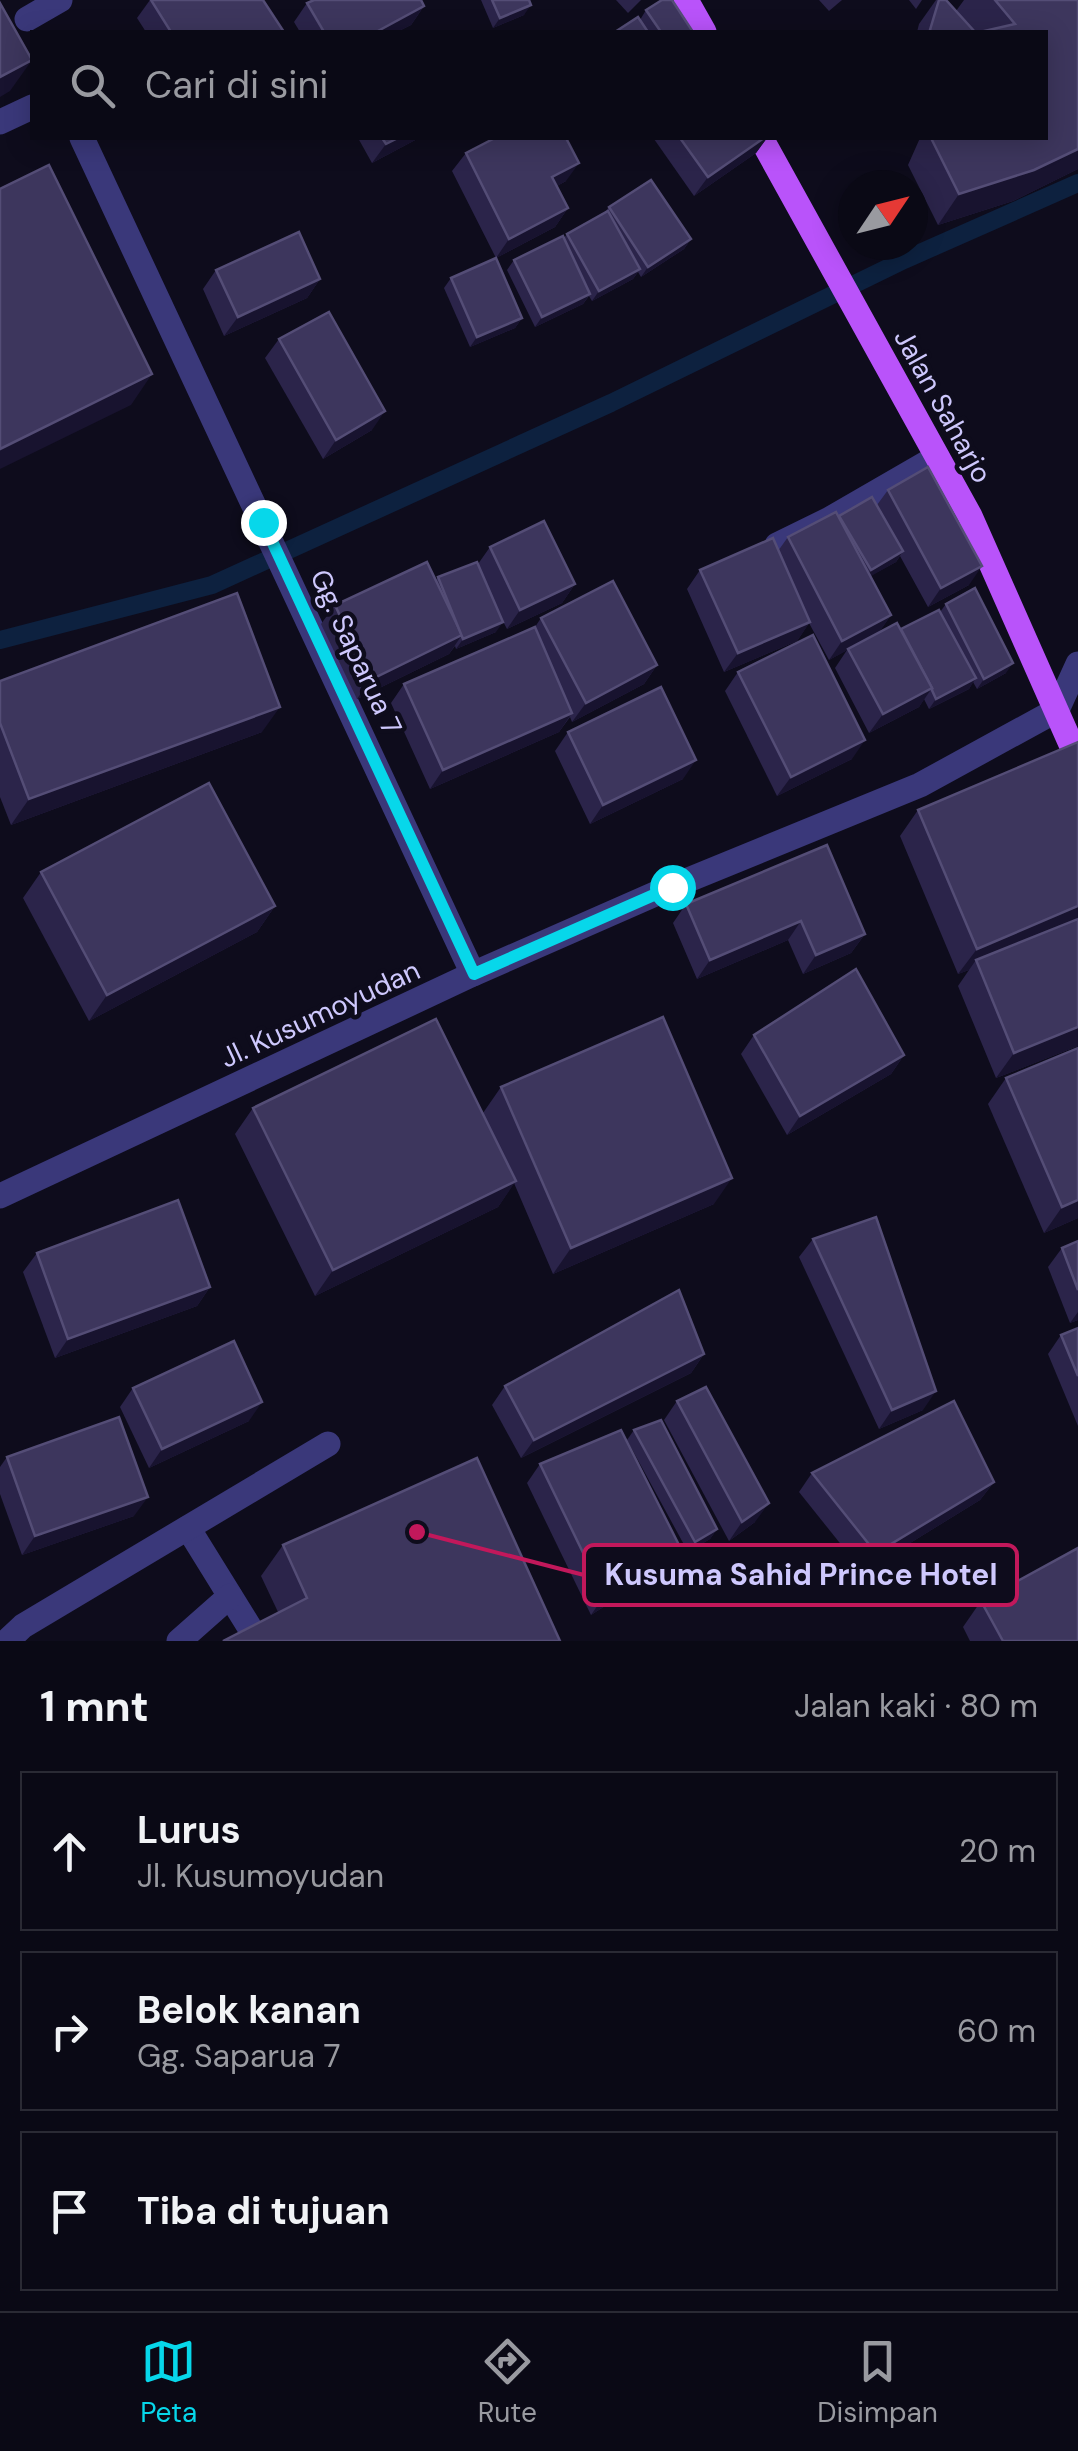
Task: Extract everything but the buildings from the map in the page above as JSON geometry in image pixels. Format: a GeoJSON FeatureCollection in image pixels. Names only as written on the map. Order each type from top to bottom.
{"type":"FeatureCollection","features":[{"type":"Feature","properties":{"kind":"main road"},"geometry":{"type":"LineString","coordinates":[[686,0],[703,30]]}},
{"type":"Feature","properties":{"kind":"main road","name":"Jalan Saharjo"},"geometry":{"type":"LineString","coordinates":[[763,140],[970,516],[1078,760]]}},
{"type":"Feature","properties":{"kind":"street"},"geometry":{"type":"LineString","coordinates":[[25,17],[60,0]]}},
{"type":"Feature","properties":{"kind":"street"},"geometry":{"type":"LineString","coordinates":[[0,122],[30,107]]}},
{"type":"Feature","properties":{"kind":"street","name":"Gg. Saparua 7"},"geometry":{"type":"LineString","coordinates":[[83,140],[474,974]]}},
{"type":"Feature","properties":{"kind":"street"},"geometry":{"type":"LineString","coordinates":[[777,545],[936,457]]}},
{"type":"Feature","properties":{"kind":"street"},"geometry":{"type":"LineString","coordinates":[[1057,710],[1078,664]]}},
{"type":"Feature","properties":{"kind":"street","name":"Jl. Kusumoyudan"},"geometry":{"type":"LineString","coordinates":[[0,1196],[474,974],[920,784],[1057,710]]}},
{"type":"Feature","properties":{"kind":"street"},"geometry":{"type":"LineString","coordinates":[[6,1641],[23,1626],[328,1444]]}},
{"type":"Feature","properties":{"kind":"street"},"geometry":{"type":"LineString","coordinates":[[188,1528],[258,1641]]}},
{"type":"Feature","properties":{"kind":"street"},"geometry":{"type":"LineString","coordinates":[[179,1641],[230,1596]]}},
{"type":"Feature","properties":{"kind":"waterway"},"geometry":{"type":"LineString","coordinates":[[0,640],[212,585],[611,403],[904,260],[1078,183]]}},
{"type":"Feature","properties":{"kind":"place","name":"Kusuma Sahid Prince Hotel"},"geometry":{"type":"Point","coordinates":[417,1532]}},
{"type":"Feature","properties":{"kind":"route"},"geometry":{"type":"LineString","coordinates":[[263,522],[474,974],[672,887]]}}]}
